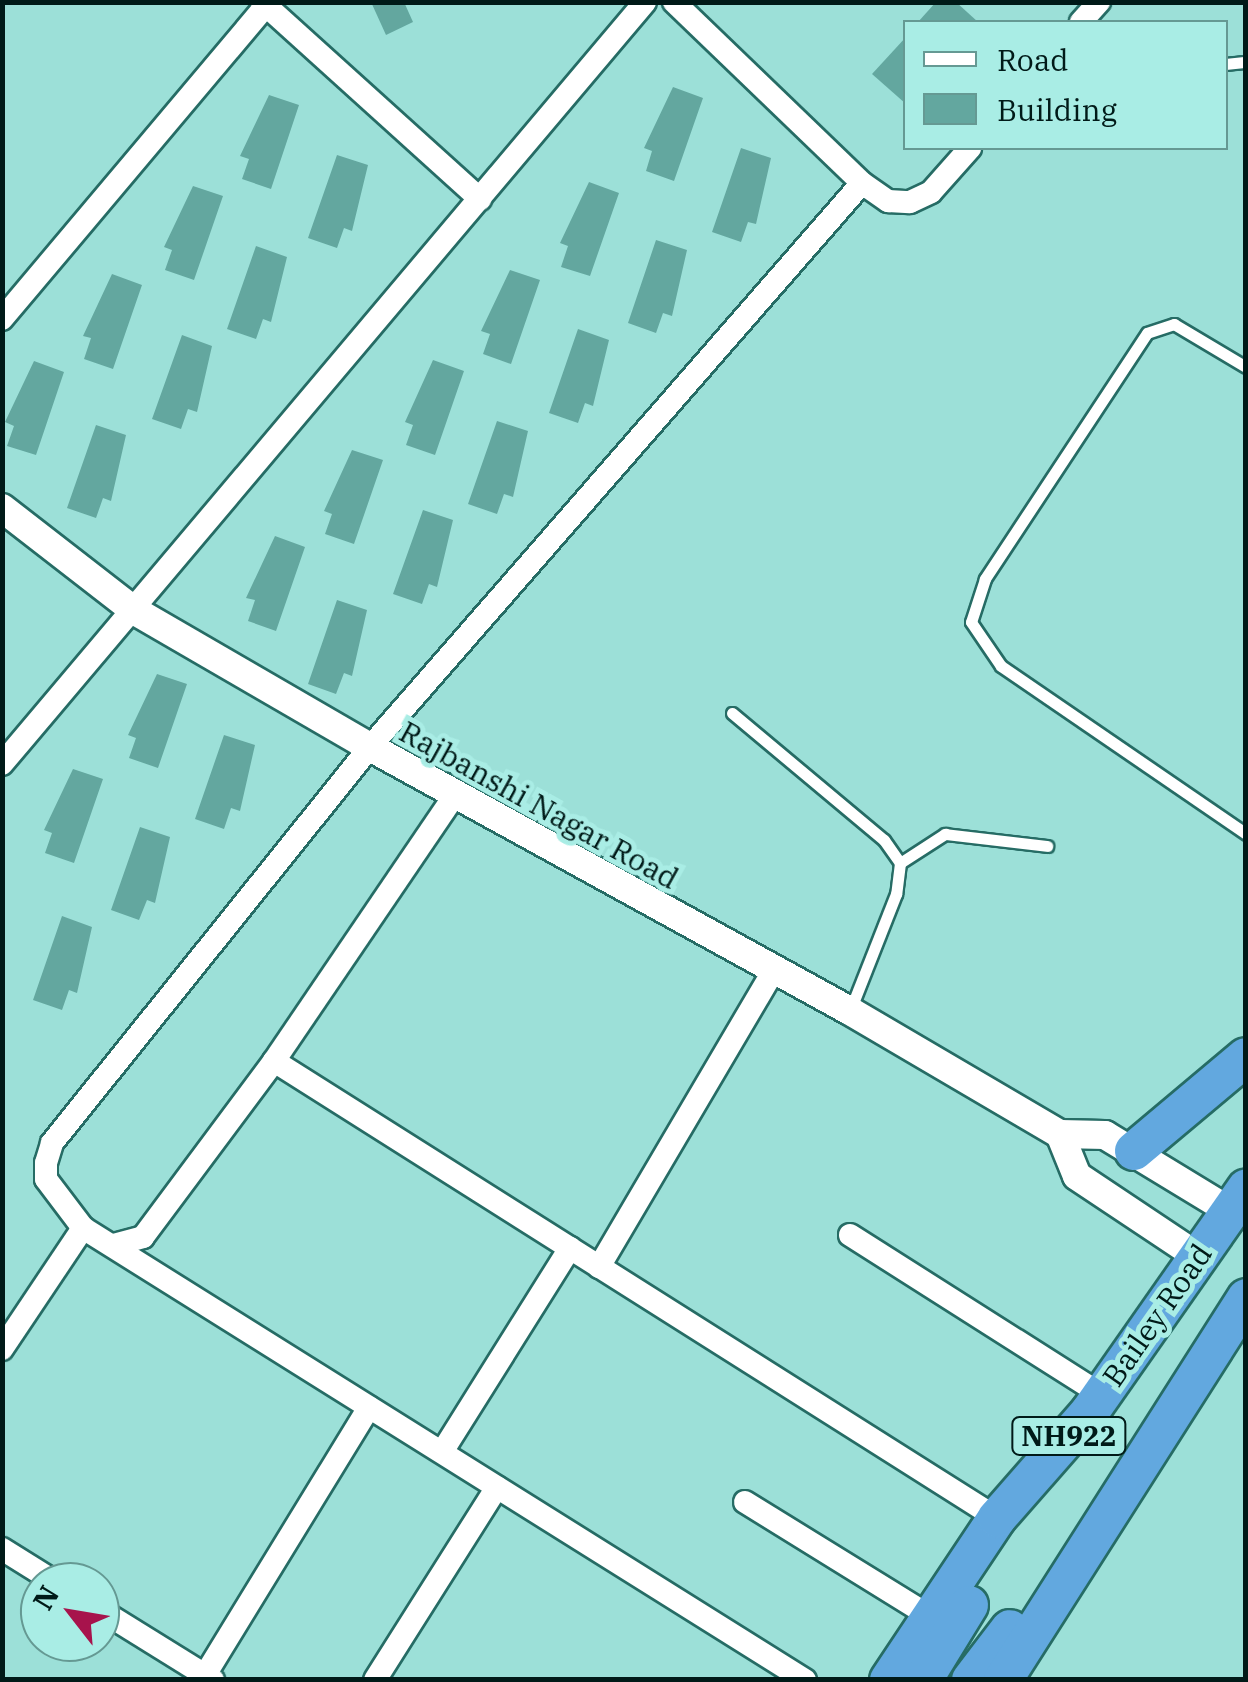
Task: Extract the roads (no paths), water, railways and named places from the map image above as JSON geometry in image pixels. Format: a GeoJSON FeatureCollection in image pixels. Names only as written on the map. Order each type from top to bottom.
{"type":"FeatureCollection","features":[{"type":"Feature","properties":{"kind":"highway"},"geometry":{"type":"LineString","coordinates":[[1134,1151],[1246,1057]]}},
{"type":"Feature","properties":{"kind":"highway","name":"Bailey Road"},"geometry":{"type":"LineString","coordinates":[[889,1680],[997,1518],[1095,1404],[1238,1200]]}},
{"type":"Feature","properties":{"kind":"highway","name":"NH922"},"geometry":{"type":"LineString","coordinates":[[1004,1680],[1120,1490],[1246,1298]]}},
{"type":"Feature","properties":{"kind":"highway"},"geometry":{"type":"LineString","coordinates":[[923,1680],[1095,1404]]}},
{"type":"Feature","properties":{"kind":"highway"},"geometry":{"type":"LineString","coordinates":[[971,1680],[1120,1490]]}},
{"type":"Feature","properties":{"kind":"street"},"geometry":{"type":"LineString","coordinates":[[2,764],[646,2]]}},
{"type":"Feature","properties":{"kind":"street"},"geometry":{"type":"LineString","coordinates":[[674,2],[862,183],[888,200],[910,202],[931,192],[968,150]]}},
{"type":"Feature","properties":{"kind":"street"},"geometry":{"type":"LineString","coordinates":[[2,319],[264,4],[480,199]]}},
{"type":"Feature","properties":{"kind":"street"},"geometry":{"type":"LineString","coordinates":[[805,1680],[83,1228],[46,1178],[52,1143],[370,747],[862,183]]}},
{"type":"Feature","properties":{"kind":"street","name":"Rajbanshi Nagar Road"},"geometry":{"type":"LineString","coordinates":[[2,508],[135,611],[772,972],[850,1011],[1060,1134],[1105,1135],[1238,1200]]}},
{"type":"Feature","properties":{"kind":"street"},"geometry":{"type":"LineString","coordinates":[[114,1246],[144,1237],[274,1061],[456,795]]}},
{"type":"Feature","properties":{"kind":"street"},"geometry":{"type":"LineString","coordinates":[[599,1267],[772,972]]}},
{"type":"Feature","properties":{"kind":"street"},"geometry":{"type":"LineString","coordinates":[[274,1061],[997,1518]]}},
{"type":"Feature","properties":{"kind":"street"},"geometry":{"type":"LineString","coordinates":[[1060,1134],[1077,1176],[1196,1256]]}},
{"type":"Feature","properties":{"kind":"street"},"geometry":{"type":"LineString","coordinates":[[2,1350],[83,1228]]}},
{"type":"Feature","properties":{"kind":"street"},"geometry":{"type":"LineString","coordinates":[[850,1236],[1095,1404]]}},
{"type":"Feature","properties":{"kind":"street"},"geometry":{"type":"LineString","coordinates":[[442,1452],[570,1248]]}},
{"type":"Feature","properties":{"kind":"street"},"geometry":{"type":"LineString","coordinates":[[120,1622],[209,1677],[369,1407]]}},
{"type":"Feature","properties":{"kind":"street"},"geometry":{"type":"LineString","coordinates":[[376,1680],[498,1487]]}},
{"type":"Feature","properties":{"kind":"street"},"geometry":{"type":"LineString","coordinates":[[745,1502],[932,1617]]}},
{"type":"Feature","properties":{"kind":"lane"},"geometry":{"type":"LineString","coordinates":[[1246,367],[1174,324],[1147,333],[985,578],[972,622],[1001,666],[1246,834]]}},
{"type":"Feature","properties":{"kind":"lane"},"geometry":{"type":"LineString","coordinates":[[732,712],[884,840],[900,863],[896,894],[850,1011]]}},
{"type":"Feature","properties":{"kind":"lane"},"geometry":{"type":"LineString","coordinates":[[900,863],[944,834],[1046,846]]}}]}
